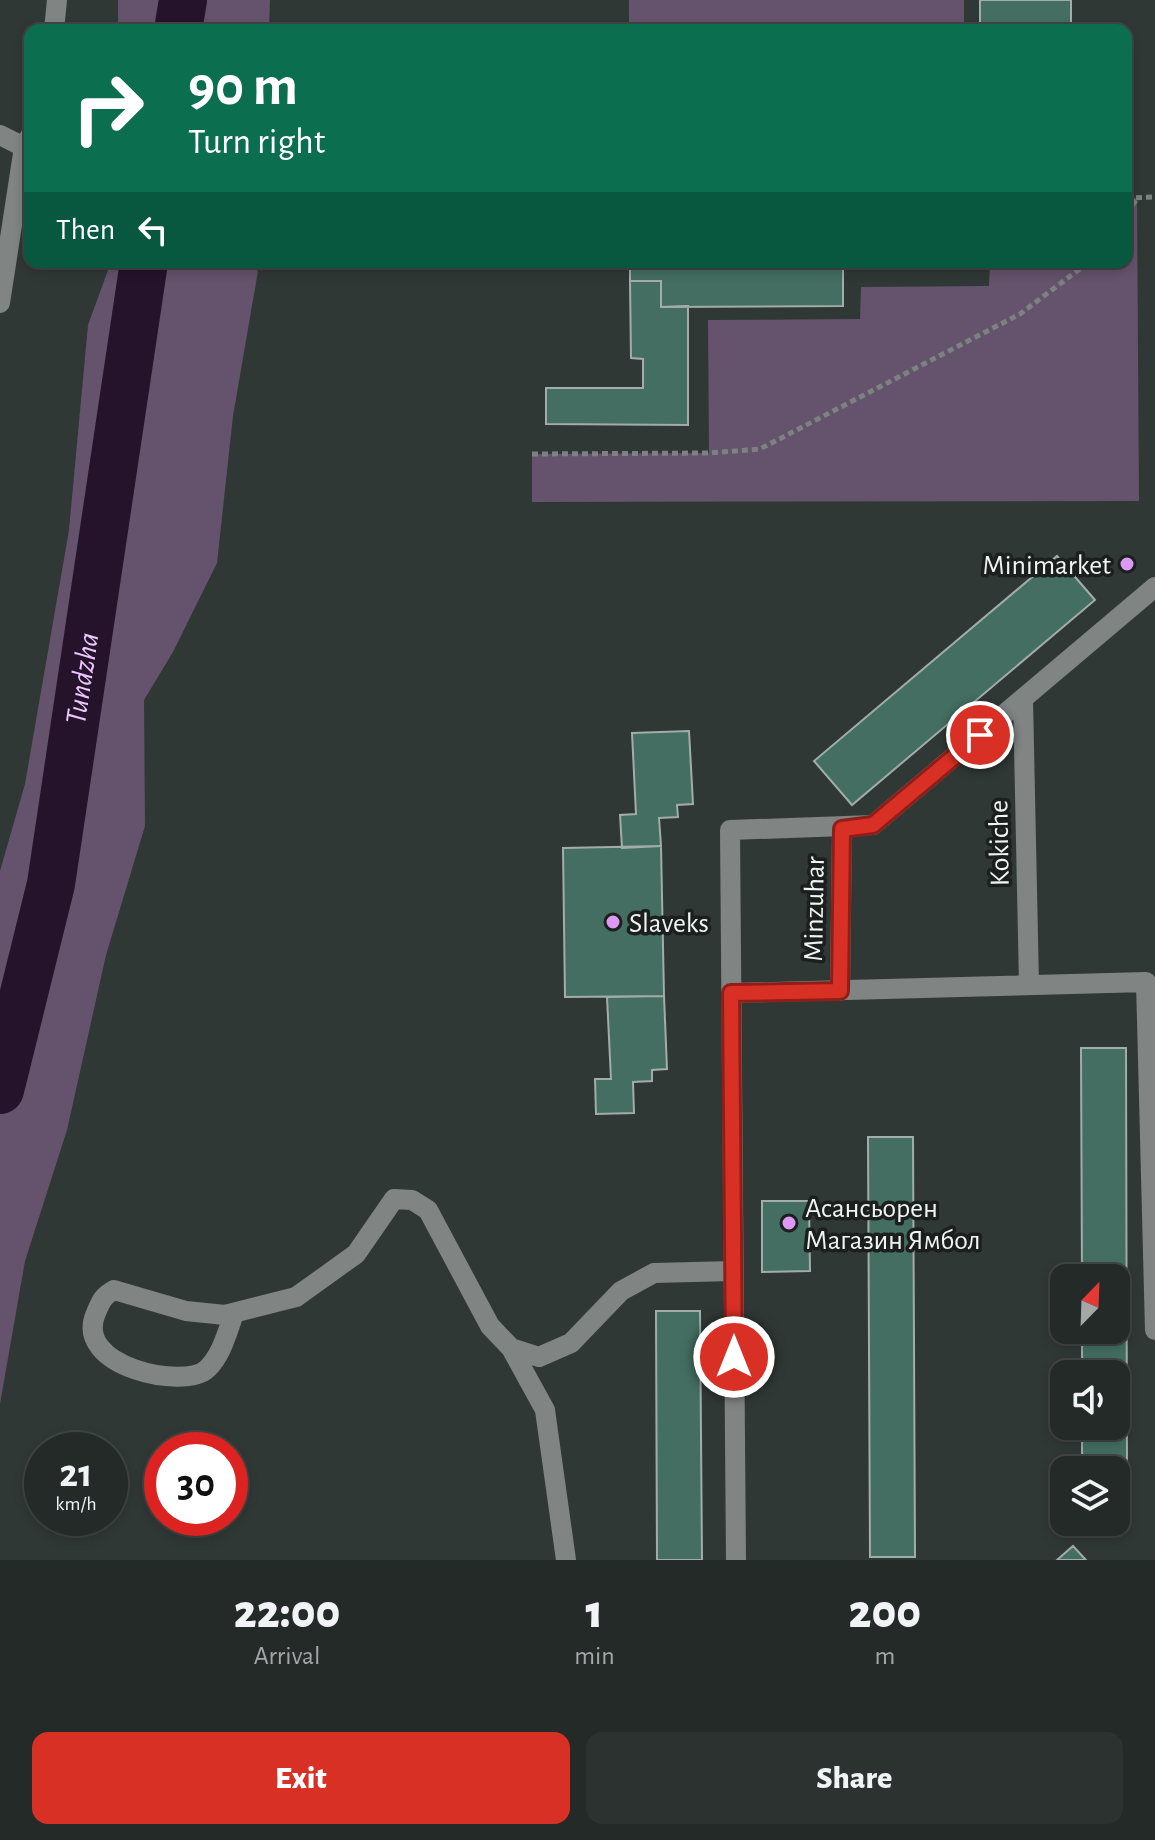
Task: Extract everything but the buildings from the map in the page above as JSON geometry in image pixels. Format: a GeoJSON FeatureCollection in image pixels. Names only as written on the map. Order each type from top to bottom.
{"type":"FeatureCollection","features":[{"type":"Feature","properties":{"kind":"street"},"geometry":{"type":"LineString","coordinates":[[55,24],[57,0]]}},
{"type":"Feature","properties":{"kind":"street"},"geometry":{"type":"LineString","coordinates":[[0,135],[24,141]]}},
{"type":"Feature","properties":{"kind":"street"},"geometry":{"type":"LineString","coordinates":[[0,303],[24,160]]}},
{"type":"Feature","properties":{"kind":"street","name":"Minzuhar"},"geometry":{"type":"LineString","coordinates":[[731,993],[730,830],[842,829],[873,825],[1155,587]]}},
{"type":"Feature","properties":{"kind":"street","name":"Kokiche"},"geometry":{"type":"LineString","coordinates":[[1023,699],[1029,985]]}},
{"type":"Feature","properties":{"kind":"street","name":"Minzuhar"},"geometry":{"type":"LineString","coordinates":[[840,991],[842,829]]}},
{"type":"Feature","properties":{"kind":"street"},"geometry":{"type":"LineString","coordinates":[[736,1560],[731,993],[1146,982],[1155,1330]]}},
{"type":"Feature","properties":{"kind":"street"},"geometry":{"type":"LineString","coordinates":[[234,1314],[218,1354],[205,1371],[188,1378],[140,1370],[103,1356],[92,1337],[93,1319],[104,1295],[114,1290],[186,1311],[234,1314],[296,1297],[356,1254],[394,1199],[412,1200],[428,1210],[490,1326],[511,1348],[545,1410],[566,1560]]}},
{"type":"Feature","properties":{"kind":"street"},"geometry":{"type":"LineString","coordinates":[[511,1348],[539,1357],[571,1343],[621,1291],[654,1273],[733,1271]]}},
{"type":"Feature","properties":{"kind":"path"},"geometry":{"type":"LineString","coordinates":[[1132,198],[1155,197]]}},
{"type":"Feature","properties":{"kind":"path"},"geometry":{"type":"LineString","coordinates":[[1132,205],[1137,198]]}},
{"type":"Feature","properties":{"kind":"path"},"geometry":{"type":"LineString","coordinates":[[532,454],[760,449],[1020,314],[1081,268]]}},
{"type":"Feature","properties":{"kind":"shaded area"},"geometry":{"type":"Polygon","coordinates":[[[118,0],[270,0],[269,24],[118,24],[118,0]]]}},
{"type":"Feature","properties":{"kind":"shaded area"},"geometry":{"type":"Polygon","coordinates":[[[629,0],[964,0],[964,24],[629,24],[629,0]]]}},
{"type":"Feature","properties":{"kind":"shaded area"},"geometry":{"type":"Polygon","coordinates":[[[1132,198],[1137,198],[1139,501],[532,502],[532,454],[709,453],[708,320],[860,319],[861,287],[989,286],[990,268],[1132,268],[1132,198]]]}},
{"type":"Feature","properties":{"kind":"shaded area"},"geometry":{"type":"Polygon","coordinates":[[[109,268],[254,268],[258,271],[233,416],[217,563],[173,652],[144,700],[145,826],[106,955],[67,1130],[25,1261],[0,1404],[0,871],[25,784],[69,530],[88,325],[109,268]]]}},
{"type":"Feature","properties":{"kind":"waterway","name":"Tundzha"},"geometry":{"type":"LineString","coordinates":[[179,24],[183,0]]}},
{"type":"Feature","properties":{"kind":"waterway","name":"Tundzha"},"geometry":{"type":"LineString","coordinates":[[0,1090],[51,884],[143,268]]}},
{"type":"Feature","properties":{"kind":"place","name":"Minimarket"},"geometry":{"type":"Point","coordinates":[1127,564]}},
{"type":"Feature","properties":{"kind":"place","name":"Slaveks"},"geometry":{"type":"Point","coordinates":[613,922]}},
{"type":"Feature","properties":{"kind":"place","name":"Асансьорен Магазин Ямбол"},"geometry":{"type":"Point","coordinates":[789,1223]}},
{"type":"Feature","properties":{"kind":"route"},"geometry":{"type":"LineString","coordinates":[[734,1357],[731,993],[840,991],[842,829],[873,825],[980,735]]}}]}
